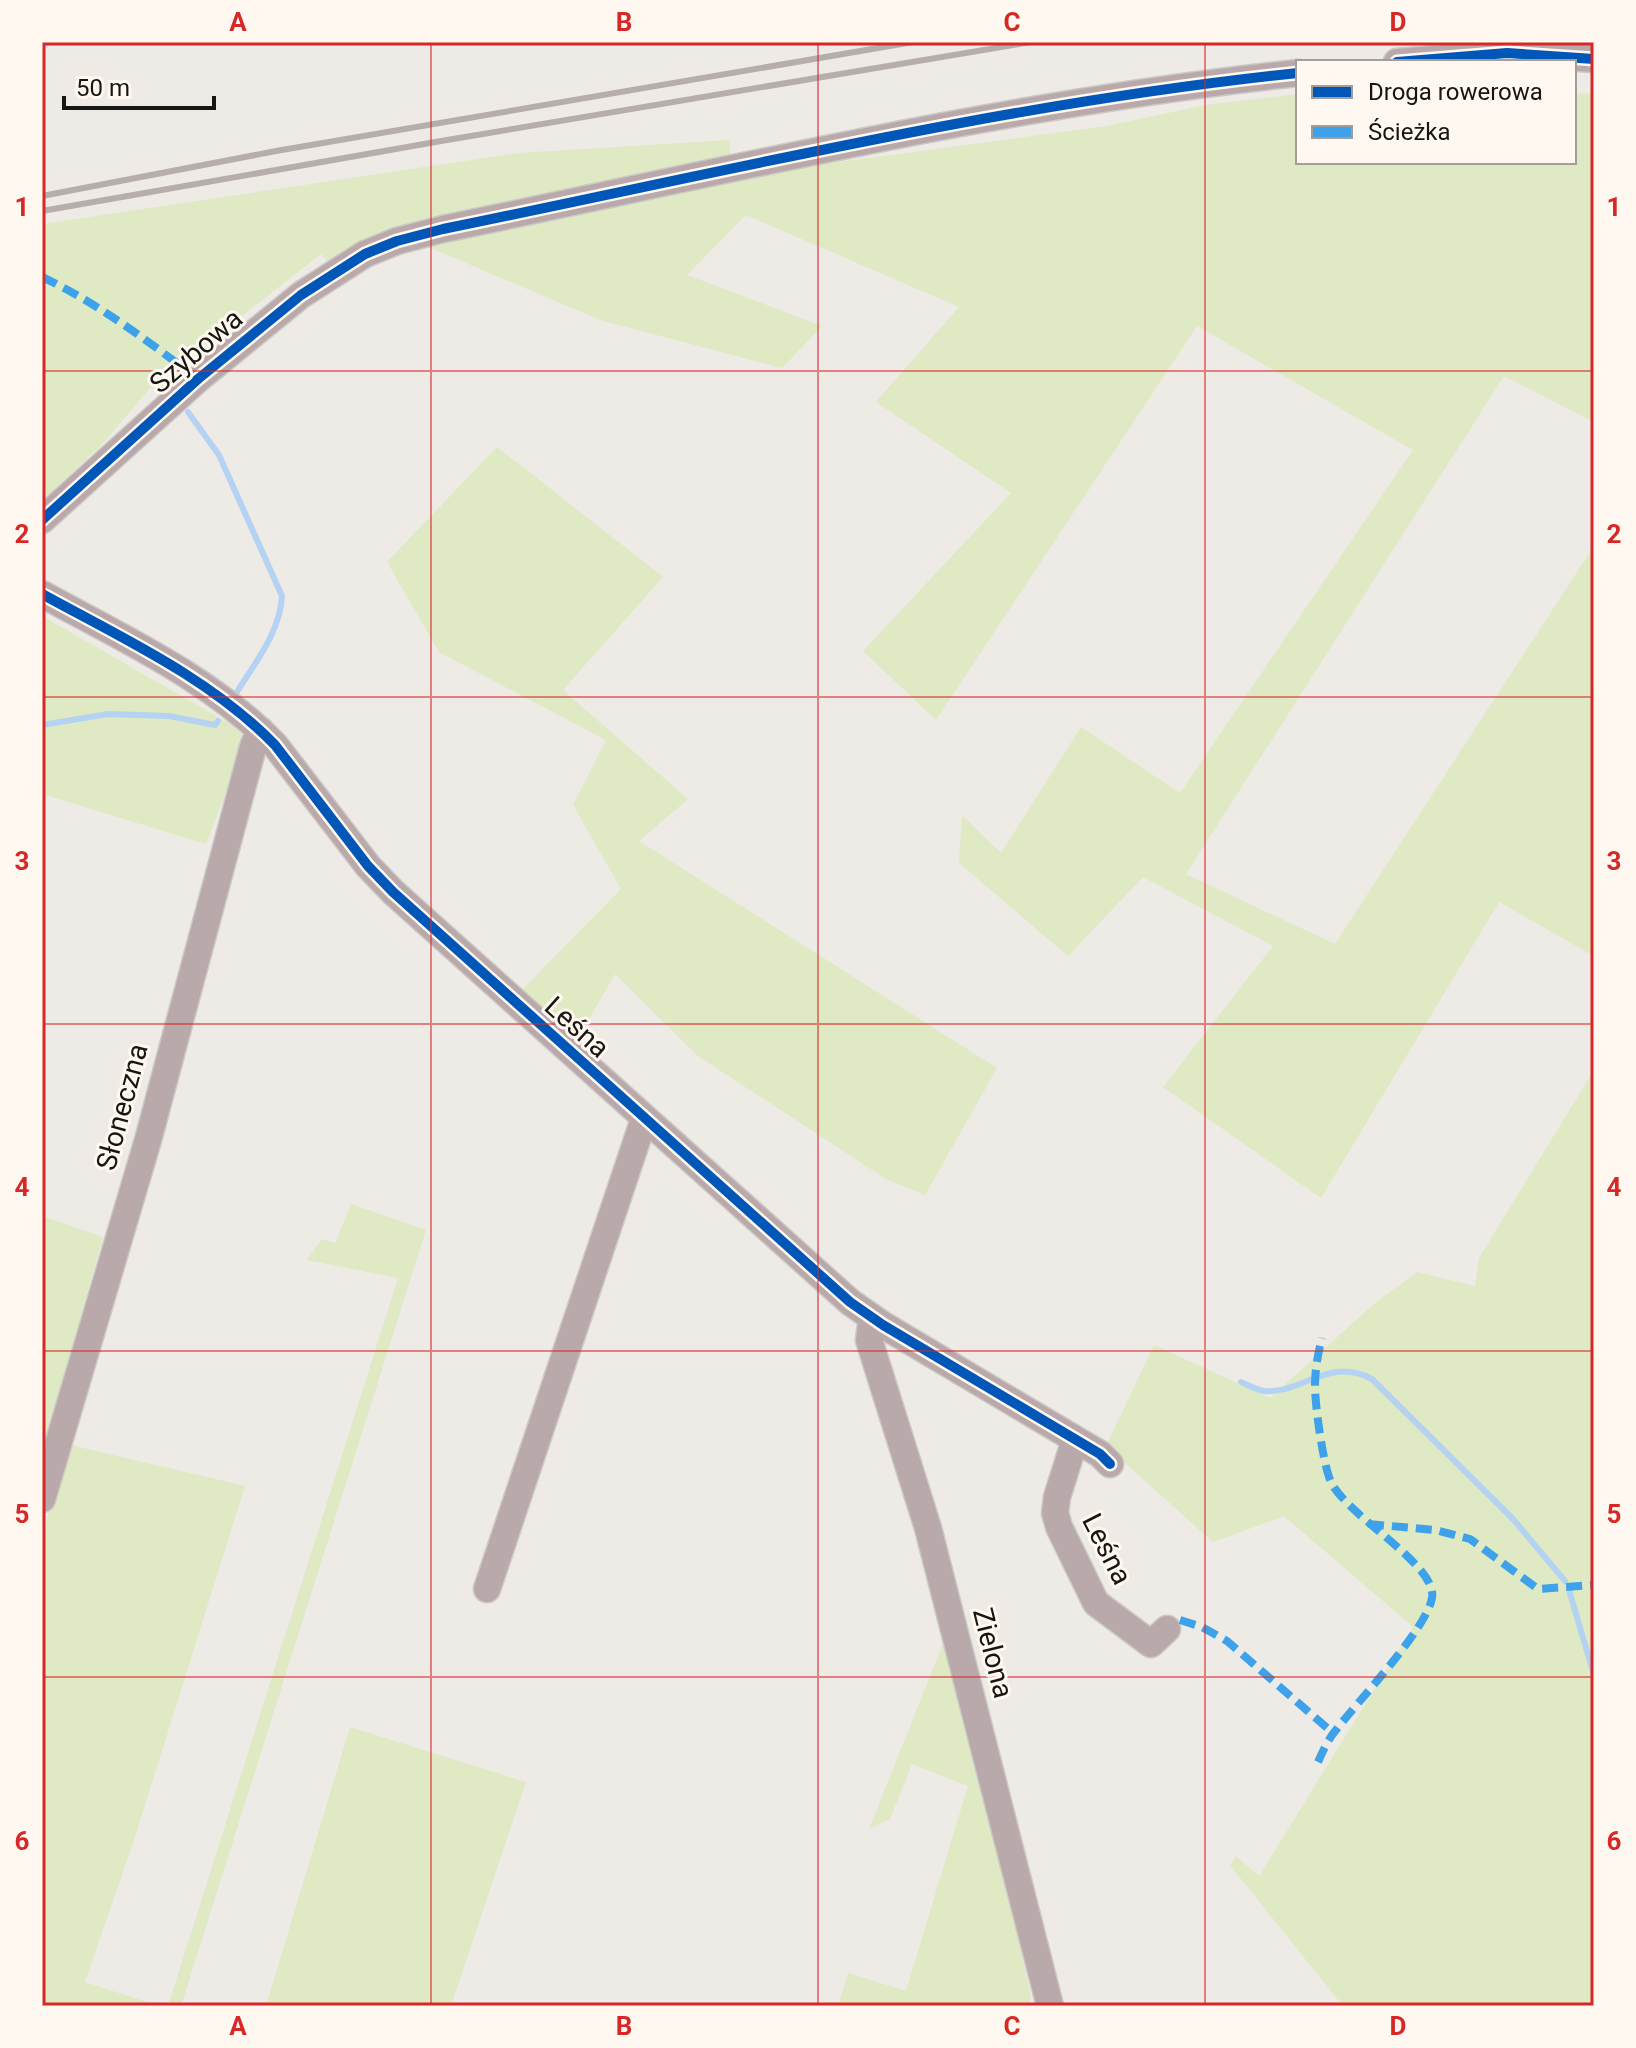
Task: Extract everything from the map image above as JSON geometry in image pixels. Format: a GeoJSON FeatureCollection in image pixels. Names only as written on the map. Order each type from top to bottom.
{"type":"FeatureCollection","features":[{"type":"Feature","properties":{"kind":"street"},"geometry":{"type":"LineString","coordinates":[[1421,60],[1507,53],[1594,59]]}},
{"type":"Feature","properties":{"kind":"street","name":"Szybowa"},"geometry":{"type":"LineString","coordinates":[[42,520],[198,379],[275,315],[345,265],[397,241],[828,147],[1069,103],[1296,73]]}},
{"type":"Feature","properties":{"kind":"street","name":"Leśna"},"geometry":{"type":"LineString","coordinates":[[42,594],[184,674],[260,730],[275,745],[368,866],[393,892],[842,1294],[872,1318],[1100,1454],[1110,1464]]}},
{"type":"Feature","properties":{"kind":"street","name":"Słoneczna"},"geometry":{"type":"LineString","coordinates":[[42,1499],[142,1161],[260,730]]}},
{"type":"Feature","properties":{"kind":"street"},"geometry":{"type":"LineString","coordinates":[[487,1589],[644,1119]]}},
{"type":"Feature","properties":{"kind":"street","name":"Zielona"},"geometry":{"type":"LineString","coordinates":[[872,1318],[869,1340],[928,1528],[1050,2006]]}},
{"type":"Feature","properties":{"kind":"street","name":"Leśna"},"geometry":{"type":"LineString","coordinates":[[1075,1440],[1066,1462],[1055,1513],[1093,1598],[1106,1613],[1151,1644],[1167,1629]]}},
{"type":"Feature","properties":{"kind":"green space"},"geometry":{"type":"Polygon","coordinates":[[[1576,93],[1594,94],[1594,422],[1504,376],[1186,874],[1335,944],[1594,546],[1594,956],[1499,902],[1321,1198],[1163,1087],[1273,946],[1143,877],[1068,956],[959,863],[962,815],[1001,853],[1081,727],[1180,793],[1413,450],[1197,326],[936,720],[863,651],[1011,493],[876,402],[959,307],[746,215],[687,275],[822,326],[782,368],[600,320],[417,242],[794,168],[1107,126],[1206,105],[1296,94],[1296,164],[1576,164],[1576,93]]]}},
{"type":"Feature","properties":{"kind":"green space"},"geometry":{"type":"Polygon","coordinates":[[[729,140],[731,162],[332,267],[321,254],[151,387],[104,442],[42,501],[42,224],[519,153],[729,140]]]}},
{"type":"Feature","properties":{"kind":"green space"},"geometry":{"type":"Polygon","coordinates":[[[497,447],[663,577],[563,690],[688,799],[639,841],[997,1068],[925,1195],[886,1179],[698,1056],[615,974],[566,1059],[507,1005],[621,889],[573,805],[606,740],[439,652],[387,562],[497,447]]]}},
{"type":"Feature","properties":{"kind":"green space"},"geometry":{"type":"Polygon","coordinates":[[[42,616],[232,725],[246,740],[206,844],[42,794],[42,616]]]}},
{"type":"Feature","properties":{"kind":"green space"},"geometry":{"type":"Polygon","coordinates":[[[1594,1070],[1594,2006],[1343,2006],[1230,1865],[1236,1856],[1259,1876],[1413,1627],[1284,1516],[1213,1542],[1106,1446],[1154,1345],[1270,1398],[1375,1303],[1417,1272],[1475,1286],[1479,1258],[1594,1070]]]}},
{"type":"Feature","properties":{"kind":"green space"},"geometry":{"type":"Polygon","coordinates":[[[351,1204],[426,1230],[181,2006],[168,2006],[398,1278],[307,1260],[322,1239],[335,1243],[351,1204]]]}},
{"type":"Feature","properties":{"kind":"green space"},"geometry":{"type":"Polygon","coordinates":[[[42,1216],[103,1237],[42,1453],[42,1216]]]}},
{"type":"Feature","properties":{"kind":"green space"},"geometry":{"type":"Polygon","coordinates":[[[66,1444],[245,1486],[134,1840],[85,1982],[159,2006],[42,2006],[42,1538],[66,1444]]]}},
{"type":"Feature","properties":{"kind":"green space"},"geometry":{"type":"Polygon","coordinates":[[[944,1641],[977,1749],[1031,1997],[1028,2006],[838,2006],[848,1973],[906,1991],[968,1786],[912,1764],[890,1819],[869,1829],[944,1641]]]}},
{"type":"Feature","properties":{"kind":"green space"},"geometry":{"type":"Polygon","coordinates":[[[350,1727],[526,1782],[451,2006],[266,2006],[350,1727]]]}},
{"type":"Feature","properties":{"kind":"waterway"},"geometry":{"type":"LineString","coordinates":[[188,412],[219,455],[282,596],[271,635],[235,695]]}},
{"type":"Feature","properties":{"kind":"waterway"},"geometry":{"type":"LineString","coordinates":[[42,725],[108,714],[169,716],[215,725],[218,721]]}},
{"type":"Feature","properties":{"kind":"waterway"},"geometry":{"type":"LineString","coordinates":[[1241,1382],[1264,1391],[1291,1387],[1329,1373],[1356,1373],[1372,1379],[1513,1519],[1565,1581]]}},
{"type":"Feature","properties":{"kind":"waterway"},"geometry":{"type":"LineString","coordinates":[[1569,1590],[1594,1675]]}},
{"type":"Feature","properties":{"kind":"railway"},"geometry":{"type":"LineString","coordinates":[[42,196],[276,151],[913,42]]}},
{"type":"Feature","properties":{"kind":"railway"},"geometry":{"type":"LineString","coordinates":[[42,211],[1031,42]]}},
{"type":"Feature","properties":{"kind":"marked path"},"geometry":{"type":"LineString","coordinates":[[42,277],[103,311],[198,379]]}},
{"type":"Feature","properties":{"kind":"marked path"},"geometry":{"type":"LineString","coordinates":[[1318,1762],[1333,1734],[1418,1628],[1432,1598],[1430,1585],[1421,1571],[1340,1496],[1331,1482],[1322,1449],[1315,1395],[1322,1338]]}},
{"type":"Feature","properties":{"kind":"marked path"},"geometry":{"type":"LineString","coordinates":[[1368,1524],[1435,1530],[1470,1539],[1538,1589],[1594,1585]]}},
{"type":"Feature","properties":{"kind":"marked path"},"geometry":{"type":"LineString","coordinates":[[1180,1620],[1202,1627],[1227,1641],[1333,1733]]}},
{"type":"Feature","properties":{"kind":"cycle path"},"geometry":{"type":"LineString","coordinates":[[1421,60],[1507,53],[1594,59]]}},
{"type":"Feature","properties":{"kind":"cycle path"},"geometry":{"type":"LineString","coordinates":[[42,520],[198,379],[301,295],[365,254],[397,241],[762,162],[975,120],[1190,86],[1296,73]]}},
{"type":"Feature","properties":{"kind":"cycle path"},"geometry":{"type":"LineString","coordinates":[[42,594],[194,679],[250,721],[275,745],[368,866],[393,892],[850,1302],[883,1325],[1100,1454],[1110,1464]]}}]}
